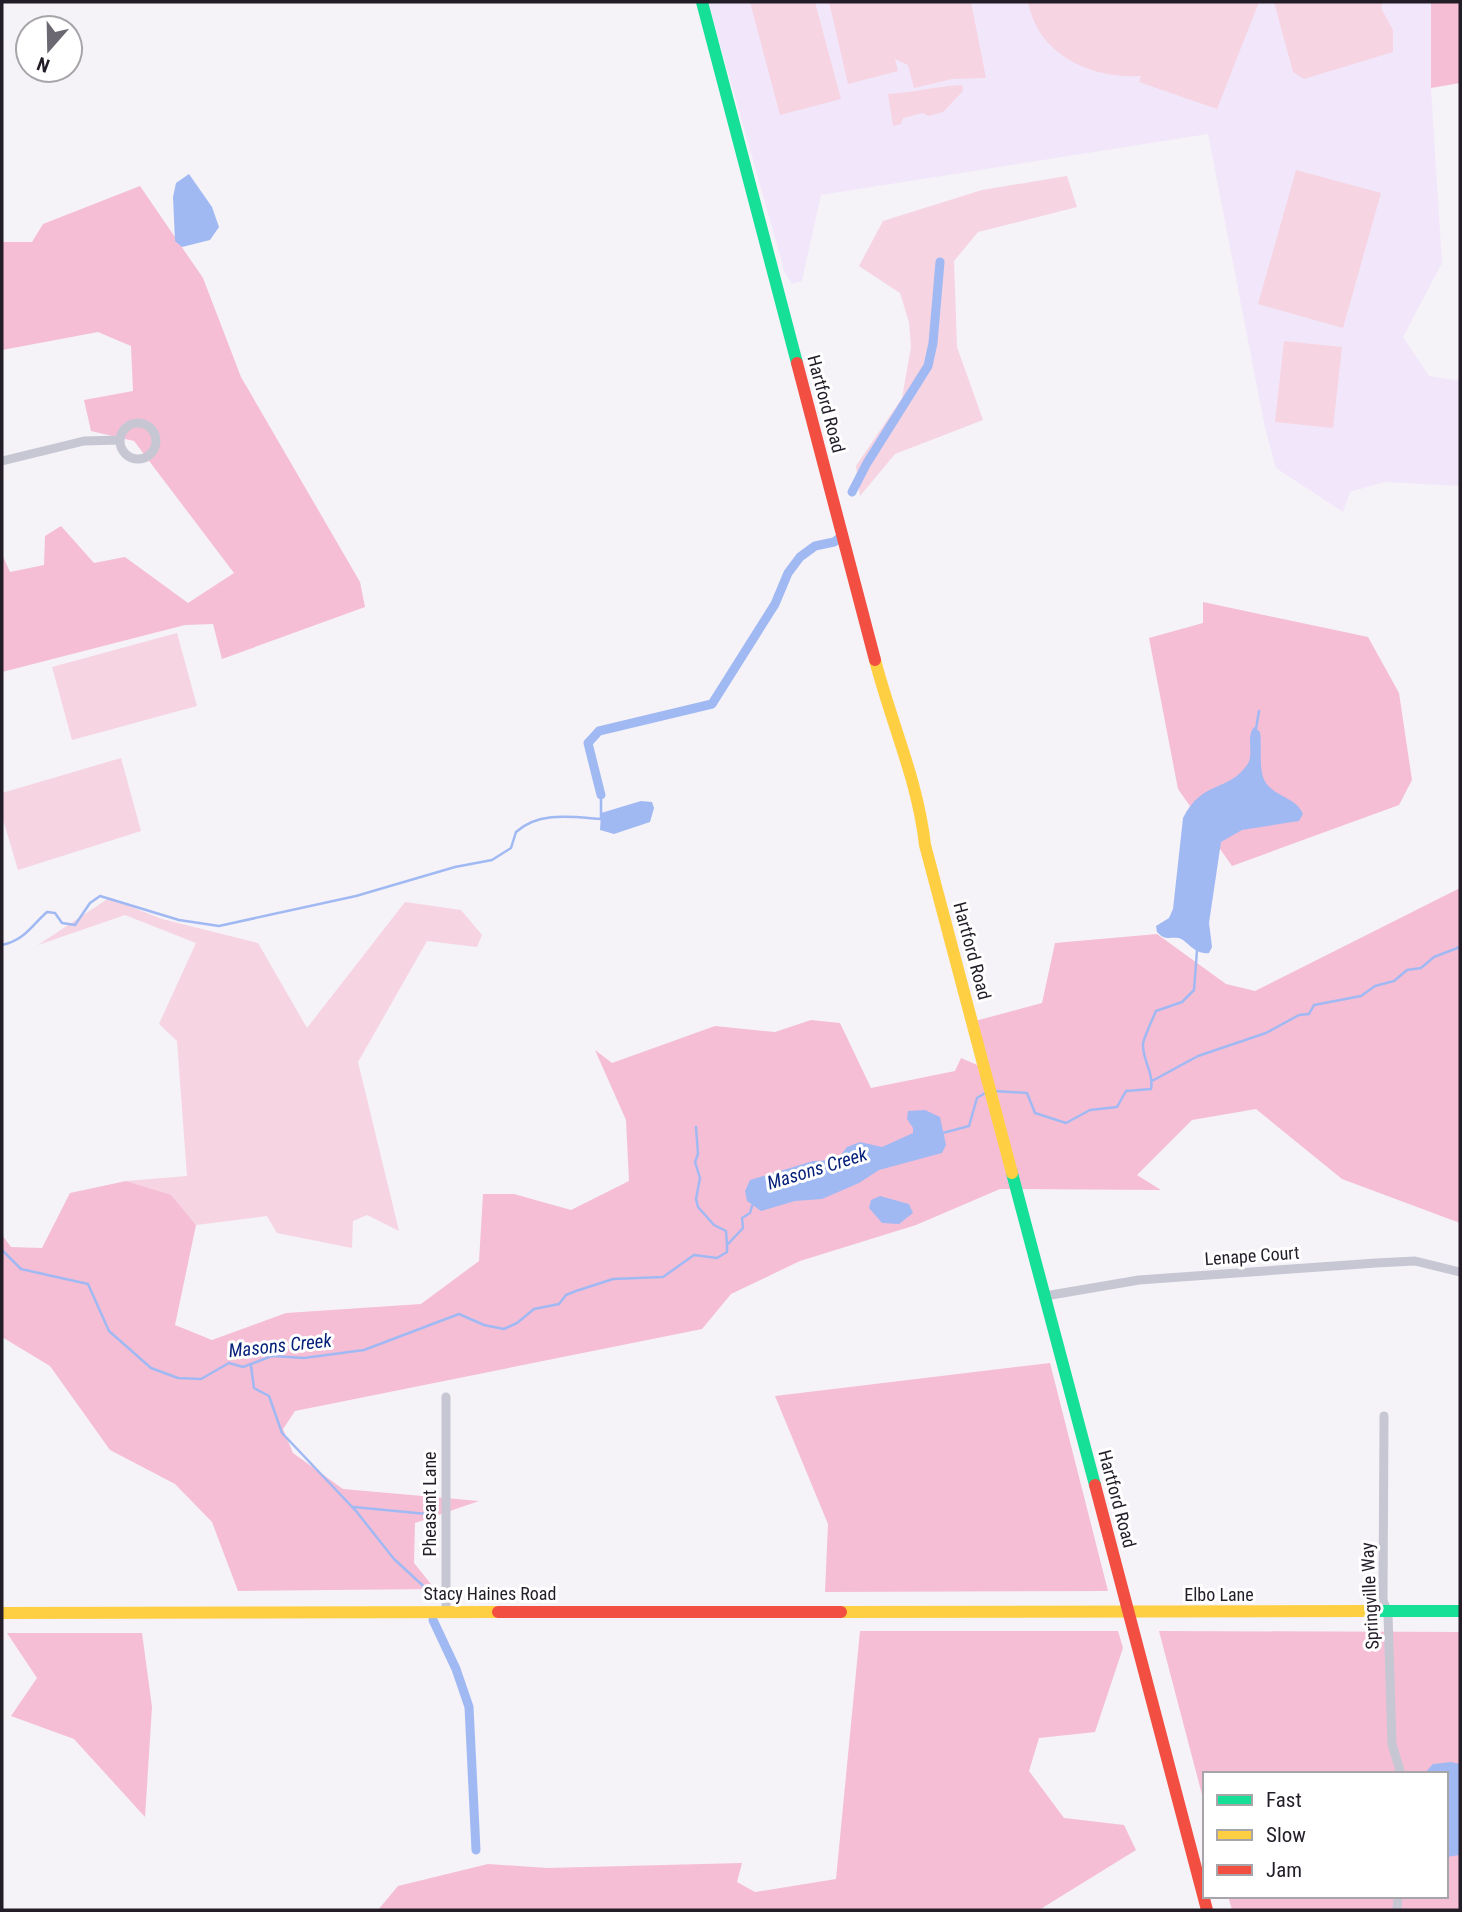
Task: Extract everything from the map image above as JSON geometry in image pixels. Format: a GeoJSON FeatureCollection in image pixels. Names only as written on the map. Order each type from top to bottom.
{"type":"FeatureCollection","features":[{"type":"Feature","properties":{"kind":"street","name":"Hartford Road"},"geometry":{"type":"LineString","coordinates":[[702,2],[880,675],[908,761],[922,818],[925,845],[1203,1895]]}},
{"type":"Feature","properties":{"kind":"street"},"geometry":{"type":"LineString","coordinates":[[142,423],[150,428],[155,437],[155,447],[143,458],[129,457],[122,450],[120,440],[123,430],[131,424],[142,423]]}},
{"type":"Feature","properties":{"kind":"street"},"geometry":{"type":"LineString","coordinates":[[2,461],[84,441],[120,440]]}},
{"type":"Feature","properties":{"kind":"street","name":"Lenape Court"},"geometry":{"type":"LineString","coordinates":[[1045,1296],[1139,1280],[1376,1263],[1415,1261],[1460,1272]]}},
{"type":"Feature","properties":{"kind":"street","name":"Pheasant Lane"},"geometry":{"type":"LineString","coordinates":[[446,1397],[446,1612]]}},
{"type":"Feature","properties":{"kind":"street","name":"Springville Way"},"geometry":{"type":"LineString","coordinates":[[1384,1416],[1383,1600],[1388,1614],[1392,1744],[1400,1772]]}},
{"type":"Feature","properties":{"kind":"street","name":"Elbo Lane"},"geometry":{"type":"LineString","coordinates":[[979,1612],[1388,1614],[1460,1611]]}},
{"type":"Feature","properties":{"kind":"street","name":"Stacy Haines Road"},"geometry":{"type":"LineString","coordinates":[[2,1613],[979,1612]]}},
{"type":"Feature","properties":{"kind":"shaded area"},"geometry":{"type":"Polygon","coordinates":[[[708,2],[1431,2],[1431,88],[1442,263],[1403,337],[1429,376],[1460,381],[1460,486],[1384,482],[1350,492],[1343,512],[1276,468],[1265,428],[1208,134],[821,195],[802,281],[792,284],[785,273],[708,2]]]}},
{"type":"Feature","properties":{"kind":"shaded area"},"geometry":{"type":"Polygon","coordinates":[[[750,2],[815,2],[841,99],[780,115],[750,2]]]}},
{"type":"Feature","properties":{"kind":"shaded area"},"geometry":{"type":"Polygon","coordinates":[[[829,2],[971,2],[986,78],[952,79],[914,88],[908,65],[895,59],[898,71],[848,84],[829,2]]]}},
{"type":"Feature","properties":{"kind":"shaded area"},"geometry":{"type":"Polygon","coordinates":[[[1028,2],[1259,2],[1217,109],[1139,82],[1141,76],[1104,73],[1070,60],[1043,36],[1034,21],[1028,2]]]}},
{"type":"Feature","properties":{"kind":"shaded area"},"geometry":{"type":"Polygon","coordinates":[[[1274,2],[1383,2],[1381,8],[1393,30],[1393,52],[1304,79],[1293,72],[1274,2]]]}},
{"type":"Feature","properties":{"kind":"shaded area"},"geometry":{"type":"Polygon","coordinates":[[[1431,2],[1460,2],[1460,83],[1431,88],[1431,2]]]}},
{"type":"Feature","properties":{"kind":"shaded area"},"geometry":{"type":"Polygon","coordinates":[[[962,85],[963,91],[943,112],[903,118],[901,124],[893,126],[888,94],[962,85]]]}},
{"type":"Feature","properties":{"kind":"shaded area"},"geometry":{"type":"Polygon","coordinates":[[[1296,170],[1381,193],[1343,328],[1258,304],[1296,170]]]}},
{"type":"Feature","properties":{"kind":"shaded area"},"geometry":{"type":"Polygon","coordinates":[[[1067,176],[1077,207],[978,232],[954,261],[957,347],[983,420],[895,454],[860,496],[856,466],[902,398],[911,347],[909,322],[900,293],[859,266],[883,221],[982,190],[1067,176]]]}},
{"type":"Feature","properties":{"kind":"shaded area"},"geometry":{"type":"Polygon","coordinates":[[[140,186],[203,278],[241,377],[360,582],[365,607],[222,659],[213,624],[185,625],[2,672],[2,554],[10,572],[44,565],[45,536],[61,526],[94,563],[125,557],[188,603],[234,573],[134,441],[91,431],[84,400],[133,391],[131,346],[98,332],[2,350],[2,242],[32,242],[43,224],[140,186]]]}},
{"type":"Feature","properties":{"kind":"shaded area"},"geometry":{"type":"Polygon","coordinates":[[[1284,341],[1342,347],[1333,428],[1275,422],[1284,341]]]}},
{"type":"Feature","properties":{"kind":"shaded area"},"geometry":{"type":"Polygon","coordinates":[[[1203,602],[1368,637],[1399,693],[1412,780],[1399,805],[1232,866],[1178,789],[1149,638],[1203,623],[1203,602]]]}},
{"type":"Feature","properties":{"kind":"shaded area"},"geometry":{"type":"Polygon","coordinates":[[[177,633],[197,706],[72,740],[52,667],[177,633]]]}},
{"type":"Feature","properties":{"kind":"shaded area"},"geometry":{"type":"Polygon","coordinates":[[[121,758],[141,831],[18,870],[2,816],[2,793],[121,758]]]}},
{"type":"Feature","properties":{"kind":"shaded area"},"geometry":{"type":"Polygon","coordinates":[[[1460,888],[1460,1223],[1342,1179],[1256,1109],[1192,1120],[1137,1175],[1161,1190],[1000,1189],[916,1225],[800,1261],[731,1294],[702,1329],[295,1411],[283,1429],[293,1453],[343,1489],[479,1501],[415,1523],[414,1563],[435,1589],[238,1591],[212,1522],[175,1484],[110,1450],[50,1366],[2,1337],[2,1235],[11,1247],[42,1248],[70,1193],[126,1181],[171,1195],[196,1225],[175,1325],[212,1340],[286,1313],[421,1304],[479,1261],[483,1194],[514,1194],[571,1210],[629,1181],[626,1120],[595,1050],[612,1063],[715,1026],[775,1032],[811,1020],[840,1023],[871,1088],[955,1071],[961,1058],[989,1070],[975,1021],[1042,1003],[1055,943],[1157,934],[1226,984],[1255,991],[1460,888]]]}},
{"type":"Feature","properties":{"kind":"shaded area"},"geometry":{"type":"Polygon","coordinates":[[[109,898],[162,919],[258,943],[307,1028],[405,902],[461,910],[482,935],[477,947],[427,941],[358,1062],[399,1231],[367,1215],[353,1221],[352,1248],[277,1233],[267,1216],[196,1225],[171,1196],[126,1181],[187,1176],[177,1041],[159,1024],[196,943],[125,915],[38,945],[109,898]]]}},
{"type":"Feature","properties":{"kind":"shaded area"},"geometry":{"type":"Polygon","coordinates":[[[1050,1363],[1108,1591],[825,1592],[828,1524],[775,1396],[1050,1363]]]}},
{"type":"Feature","properties":{"kind":"shaded area"},"geometry":{"type":"Polygon","coordinates":[[[860,1631],[1118,1631],[1123,1648],[1095,1732],[1039,1738],[1029,1771],[1064,1818],[1124,1825],[1136,1850],[1039,1910],[378,1910],[398,1886],[488,1864],[547,1868],[742,1863],[737,1882],[755,1892],[836,1879],[860,1631]]]}},
{"type":"Feature","properties":{"kind":"shaded area"},"geometry":{"type":"Polygon","coordinates":[[[1159,1631],[1460,1632],[1460,1910],[1232,1910],[1229,1898],[1448,1898],[1448,1772],[1203,1772],[1203,1798],[1159,1631]]]}},
{"type":"Feature","properties":{"kind":"shaded area"},"geometry":{"type":"Polygon","coordinates":[[[7,1633],[142,1633],[152,1707],[145,1817],[74,1739],[11,1716],[37,1678],[7,1633]]]}},
{"type":"Feature","properties":{"kind":"water"},"geometry":{"type":"Polygon","coordinates":[[[189,174],[212,207],[219,227],[210,240],[182,247],[175,241],[173,197],[176,183],[189,174]]]}},
{"type":"Feature","properties":{"kind":"water"},"geometry":{"type":"Polygon","coordinates":[[[1254,727],[1260,732],[1262,772],[1266,784],[1295,803],[1303,814],[1299,821],[1242,830],[1221,842],[1209,923],[1212,947],[1209,953],[1203,953],[1181,939],[1163,937],[1157,932],[1156,926],[1169,918],[1173,909],[1183,818],[1199,797],[1231,780],[1247,765],[1250,736],[1254,727]]]}},
{"type":"Feature","properties":{"kind":"water"},"geometry":{"type":"Polygon","coordinates":[[[641,801],[652,802],[654,808],[650,822],[614,834],[600,830],[601,813],[641,801]]]}},
{"type":"Feature","properties":{"kind":"water"},"geometry":{"type":"Polygon","coordinates":[[[925,1110],[940,1117],[946,1145],[942,1153],[879,1170],[859,1183],[822,1199],[795,1201],[761,1211],[747,1201],[745,1191],[750,1180],[813,1161],[837,1160],[847,1147],[860,1142],[882,1147],[913,1133],[907,1119],[908,1111],[925,1110]]]}},
{"type":"Feature","properties":{"kind":"water"},"geometry":{"type":"Polygon","coordinates":[[[880,1196],[909,1204],[913,1213],[899,1224],[882,1223],[869,1208],[871,1200],[880,1196]]]}},
{"type":"Feature","properties":{"kind":"water"},"geometry":{"type":"Polygon","coordinates":[[[1433,1764],[1460,1764],[1460,1855],[1448,1857],[1448,1772],[1426,1772],[1433,1764]]]}},
{"type":"Feature","properties":{"kind":"waterway"},"geometry":{"type":"LineString","coordinates":[[852,492],[867,463],[928,366],[933,343],[940,262]]}},
{"type":"Feature","properties":{"kind":"waterway"},"geometry":{"type":"LineString","coordinates":[[601,795],[588,743],[599,731],[712,704],[775,604],[788,573],[800,557],[815,546],[834,542],[841,537]]}},
{"type":"Feature","properties":{"kind":"waterway"},"geometry":{"type":"LineString","coordinates":[[1256,729],[1259,711]]}},
{"type":"Feature","properties":{"kind":"waterway"},"geometry":{"type":"LineString","coordinates":[[2,945],[22,936],[47,912],[55,913],[62,923],[75,925],[90,903],[100,896],[179,920],[219,926],[356,896],[455,867],[492,860],[511,848],[516,832],[535,821],[557,817],[601,819],[601,795]]}},
{"type":"Feature","properties":{"kind":"waterway","name":"Masons Creek"},"geometry":{"type":"LineString","coordinates":[[1152,1081],[1198,1056],[1266,1033],[1299,1015],[1309,1014],[1314,1005],[1361,996],[1375,986],[1394,981],[1407,970],[1421,968],[1434,957],[1460,947]]}},
{"type":"Feature","properties":{"kind":"waterway","name":"Masons Creek"},"geometry":{"type":"LineString","coordinates":[[994,1091],[1027,1093],[1035,1113],[1066,1123],[1090,1110],[1117,1107],[1126,1091],[1151,1089],[1151,1077],[1143,1050],[1145,1037],[1156,1011],[1182,1002],[1194,990],[1197,950]]}},
{"type":"Feature","properties":{"kind":"waterway","name":"Masons Creek"},"geometry":{"type":"LineString","coordinates":[[939,1134],[969,1126],[977,1098],[985,1093]]}},
{"type":"Feature","properties":{"kind":"waterway"},"geometry":{"type":"LineString","coordinates":[[696,1127],[698,1154],[695,1162],[700,1178],[696,1199],[698,1207],[714,1225],[726,1231],[727,1245]]}},
{"type":"Feature","properties":{"kind":"waterway","name":"Masons Creek"},"geometry":{"type":"LineString","coordinates":[[2,1250],[21,1269],[88,1284],[109,1331],[151,1368],[178,1378],[201,1379],[229,1363],[243,1367],[272,1356],[304,1358],[364,1350],[459,1314],[484,1325],[504,1329],[517,1323],[534,1309],[559,1304],[566,1295],[576,1291],[613,1279],[663,1277],[694,1255],[717,1258],[727,1252],[727,1245],[743,1228],[742,1218],[750,1213],[752,1206]]}},
{"type":"Feature","properties":{"kind":"waterway"},"geometry":{"type":"LineString","coordinates":[[251,1366],[254,1388],[269,1396],[282,1433],[356,1511],[394,1559],[432,1594]]}},
{"type":"Feature","properties":{"kind":"waterway"},"geometry":{"type":"LineString","coordinates":[[354,1507],[437,1515]]}},
{"type":"Feature","properties":{"kind":"waterway"},"geometry":{"type":"LineString","coordinates":[[433,1620],[456,1669],[469,1707],[476,1850]]}},
{"type":"Feature","properties":{"kind":"traffic: fast"},"geometry":{"type":"LineString","coordinates":[[702,2],[797,363]]}},
{"type":"Feature","properties":{"kind":"traffic: fast"},"geometry":{"type":"LineString","coordinates":[[1012,1173],[1095,1485]]}},
{"type":"Feature","properties":{"kind":"traffic: fast"},"geometry":{"type":"LineString","coordinates":[[1367,1611],[1460,1611]]}},
{"type":"Feature","properties":{"kind":"traffic: slow"},"geometry":{"type":"LineString","coordinates":[[875,660],[910,775],[925,845],[1012,1173]]}},
{"type":"Feature","properties":{"kind":"traffic: slow"},"geometry":{"type":"LineString","coordinates":[[841,1612],[1367,1611]]}},
{"type":"Feature","properties":{"kind":"traffic: slow"},"geometry":{"type":"LineString","coordinates":[[2,1613],[498,1612]]}},
{"type":"Feature","properties":{"kind":"traffic: jam"},"geometry":{"type":"LineString","coordinates":[[797,363],[875,660]]}},
{"type":"Feature","properties":{"kind":"traffic: jam"},"geometry":{"type":"LineString","coordinates":[[1095,1485],[1203,1895]]}},
{"type":"Feature","properties":{"kind":"traffic: jam"},"geometry":{"type":"LineString","coordinates":[[498,1612],[841,1612]]}},
{"type":"Feature","properties":{"kind":"traffic: jam"},"geometry":{"type":"LineString","coordinates":[[1204,1898],[1207,1910]]}}]}
